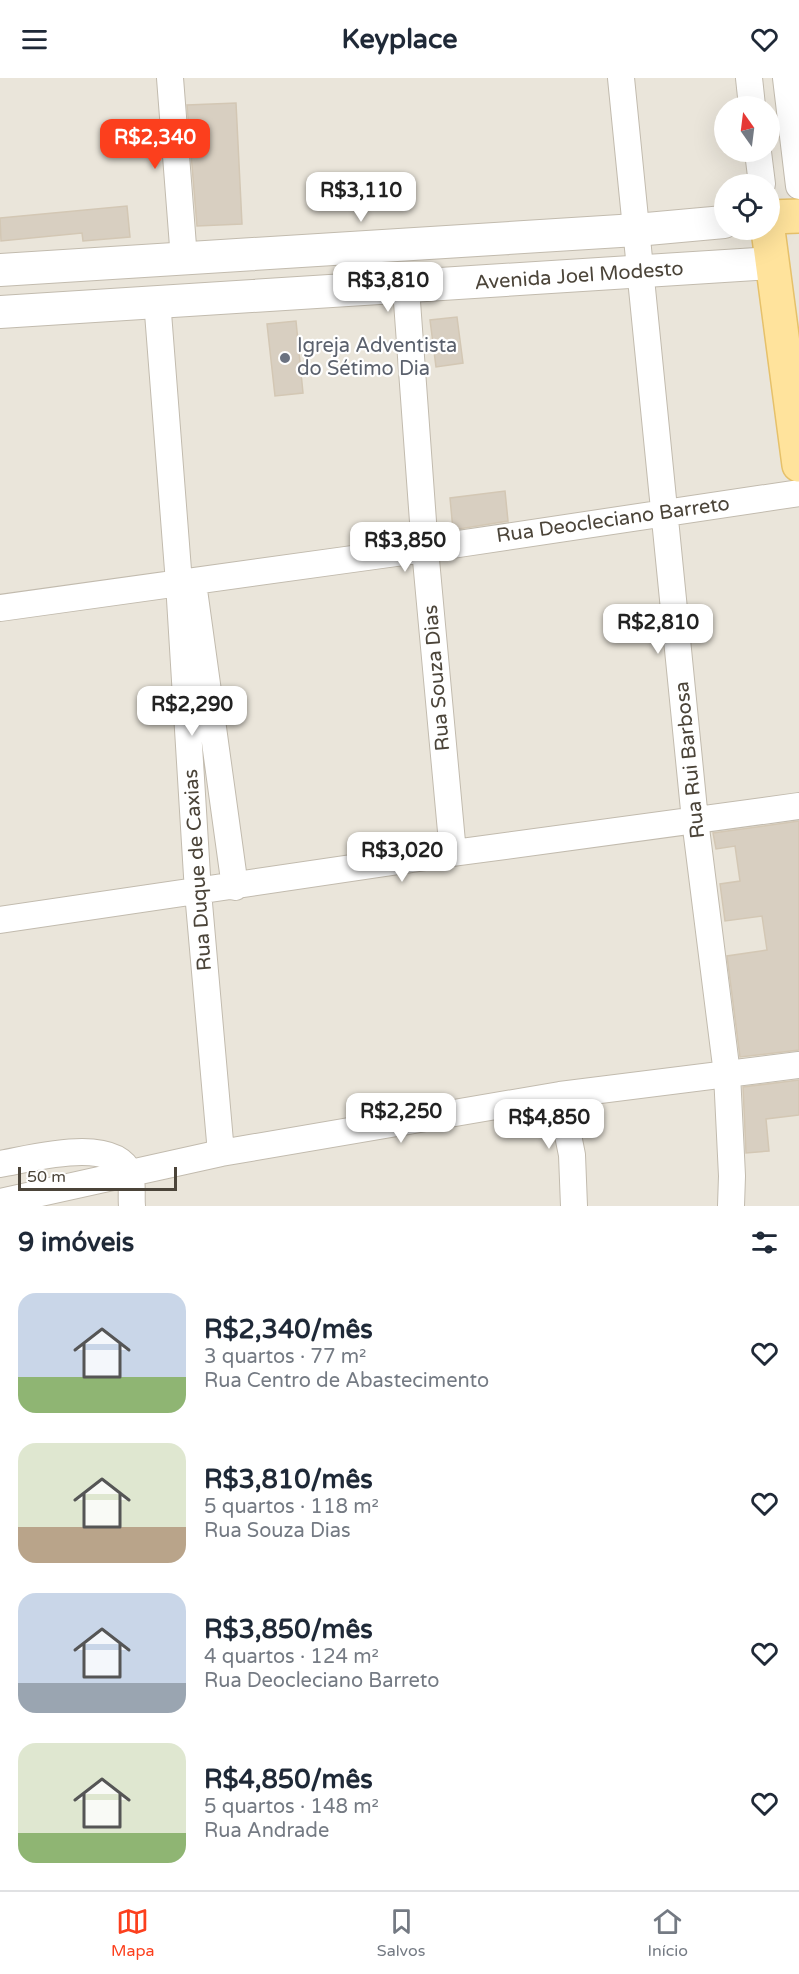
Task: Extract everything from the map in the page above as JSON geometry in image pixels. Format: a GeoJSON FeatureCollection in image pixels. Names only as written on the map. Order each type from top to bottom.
{"type":"FeatureCollection","features":[{"type":"Feature","properties":{"kind":"main road"},"geometry":{"type":"LineString","coordinates":[[780,217],[799,216]]}},
{"type":"Feature","properties":{"kind":"main road"},"geometry":{"type":"LineString","coordinates":[[774,240],[786,262],[799,465]]}},
{"type":"Feature","properties":{"kind":"street"},"geometry":{"type":"LineString","coordinates":[[170,78],[184,259]]}},
{"type":"Feature","properties":{"kind":"street","name":"Rua Rui Barbosa"},"geometry":{"type":"LineString","coordinates":[[621,78],[695,820],[727,1074],[732,1176],[730,1206]]}},
{"type":"Feature","properties":{"kind":"street"},"geometry":{"type":"LineString","coordinates":[[748,78],[751,96]]}},
{"type":"Feature","properties":{"kind":"street"},"geometry":{"type":"LineString","coordinates":[[786,78],[799,186]]}},
{"type":"Feature","properties":{"kind":"street"},"geometry":{"type":"LineString","coordinates":[[0,270],[636,230],[714,223]]}},
{"type":"Feature","properties":{"kind":"street","name":"Avenida Joel Modesto"},"geometry":{"type":"LineString","coordinates":[[0,312],[157,300],[406,288],[786,262]]}},
{"type":"Feature","properties":{"kind":"street","name":"Rua Souza Dias"},"geometry":{"type":"LineString","coordinates":[[406,288],[425,549],[453,853]]}},
{"type":"Feature","properties":{"kind":"street","name":"Rua Duque de Caxias"},"geometry":{"type":"LineString","coordinates":[[157,300],[185,582],[198,892],[222,1153]]}},
{"type":"Feature","properties":{"kind":"street","name":"Rua Deocleciano Barreto"},"geometry":{"type":"LineString","coordinates":[[0,608],[425,549],[799,493]]}},
{"type":"Feature","properties":{"kind":"street"},"geometry":{"type":"LineString","coordinates":[[185,582],[235,886]]}},
{"type":"Feature","properties":{"kind":"street"},"geometry":{"type":"LineString","coordinates":[[0,920],[453,853],[799,806]]}},
{"type":"Feature","properties":{"kind":"street"},"geometry":{"type":"LineString","coordinates":[[0,1202],[222,1153],[560,1095],[799,1065]]}},
{"type":"Feature","properties":{"kind":"street"},"geometry":{"type":"LineString","coordinates":[[560,1095],[572,1155],[574,1206]]}},
{"type":"Feature","properties":{"kind":"street"},"geometry":{"type":"LineString","coordinates":[[0,1164],[75,1152],[99,1153],[116,1157],[130,1175],[132,1206]]}},
{"type":"Feature","properties":{"kind":"shaded area"},"geometry":{"type":"Polygon","coordinates":[[[0,78],[799,78],[799,1206],[0,1206],[0,78]]]}},
{"type":"Feature","properties":{"kind":"building"},"geometry":{"type":"Polygon","coordinates":[[[236,103],[242,224],[197,226],[187,105],[236,103]]]}},
{"type":"Feature","properties":{"kind":"building"},"geometry":{"type":"Polygon","coordinates":[[[127,206],[130,237],[83,241],[82,233],[1,241],[0,218],[127,206]]]}},
{"type":"Feature","properties":{"kind":"building"},"geometry":{"type":"Polygon","coordinates":[[[457,317],[463,363],[436,367],[430,320],[457,317]]]}},
{"type":"Feature","properties":{"kind":"building","name":"Igreja Adventista do Sétimo Dia"},"geometry":{"type":"Polygon","coordinates":[[[296,321],[303,393],[275,396],[267,324],[296,321]]]}},
{"type":"Feature","properties":{"kind":"building"},"geometry":{"type":"Polygon","coordinates":[[[505,491],[508,521],[453,530],[450,498],[505,491]]]}},
{"type":"Feature","properties":{"kind":"building"},"geometry":{"type":"Polygon","coordinates":[[[799,821],[799,1050],[740,1057],[727,956],[767,950],[762,916],[725,921],[720,884],[740,881],[735,846],[716,849],[713,833],[799,821]]]}},
{"type":"Feature","properties":{"kind":"building"},"geometry":{"type":"Polygon","coordinates":[[[799,1080],[799,1115],[766,1119],[769,1151],[746,1153],[743,1087],[799,1080]]]}},
{"type":"Feature","properties":{"kind":"place","name":"Igreja Adventista do Sétimo Dia"},"geometry":{"type":"Point","coordinates":[285,358]}}]}
